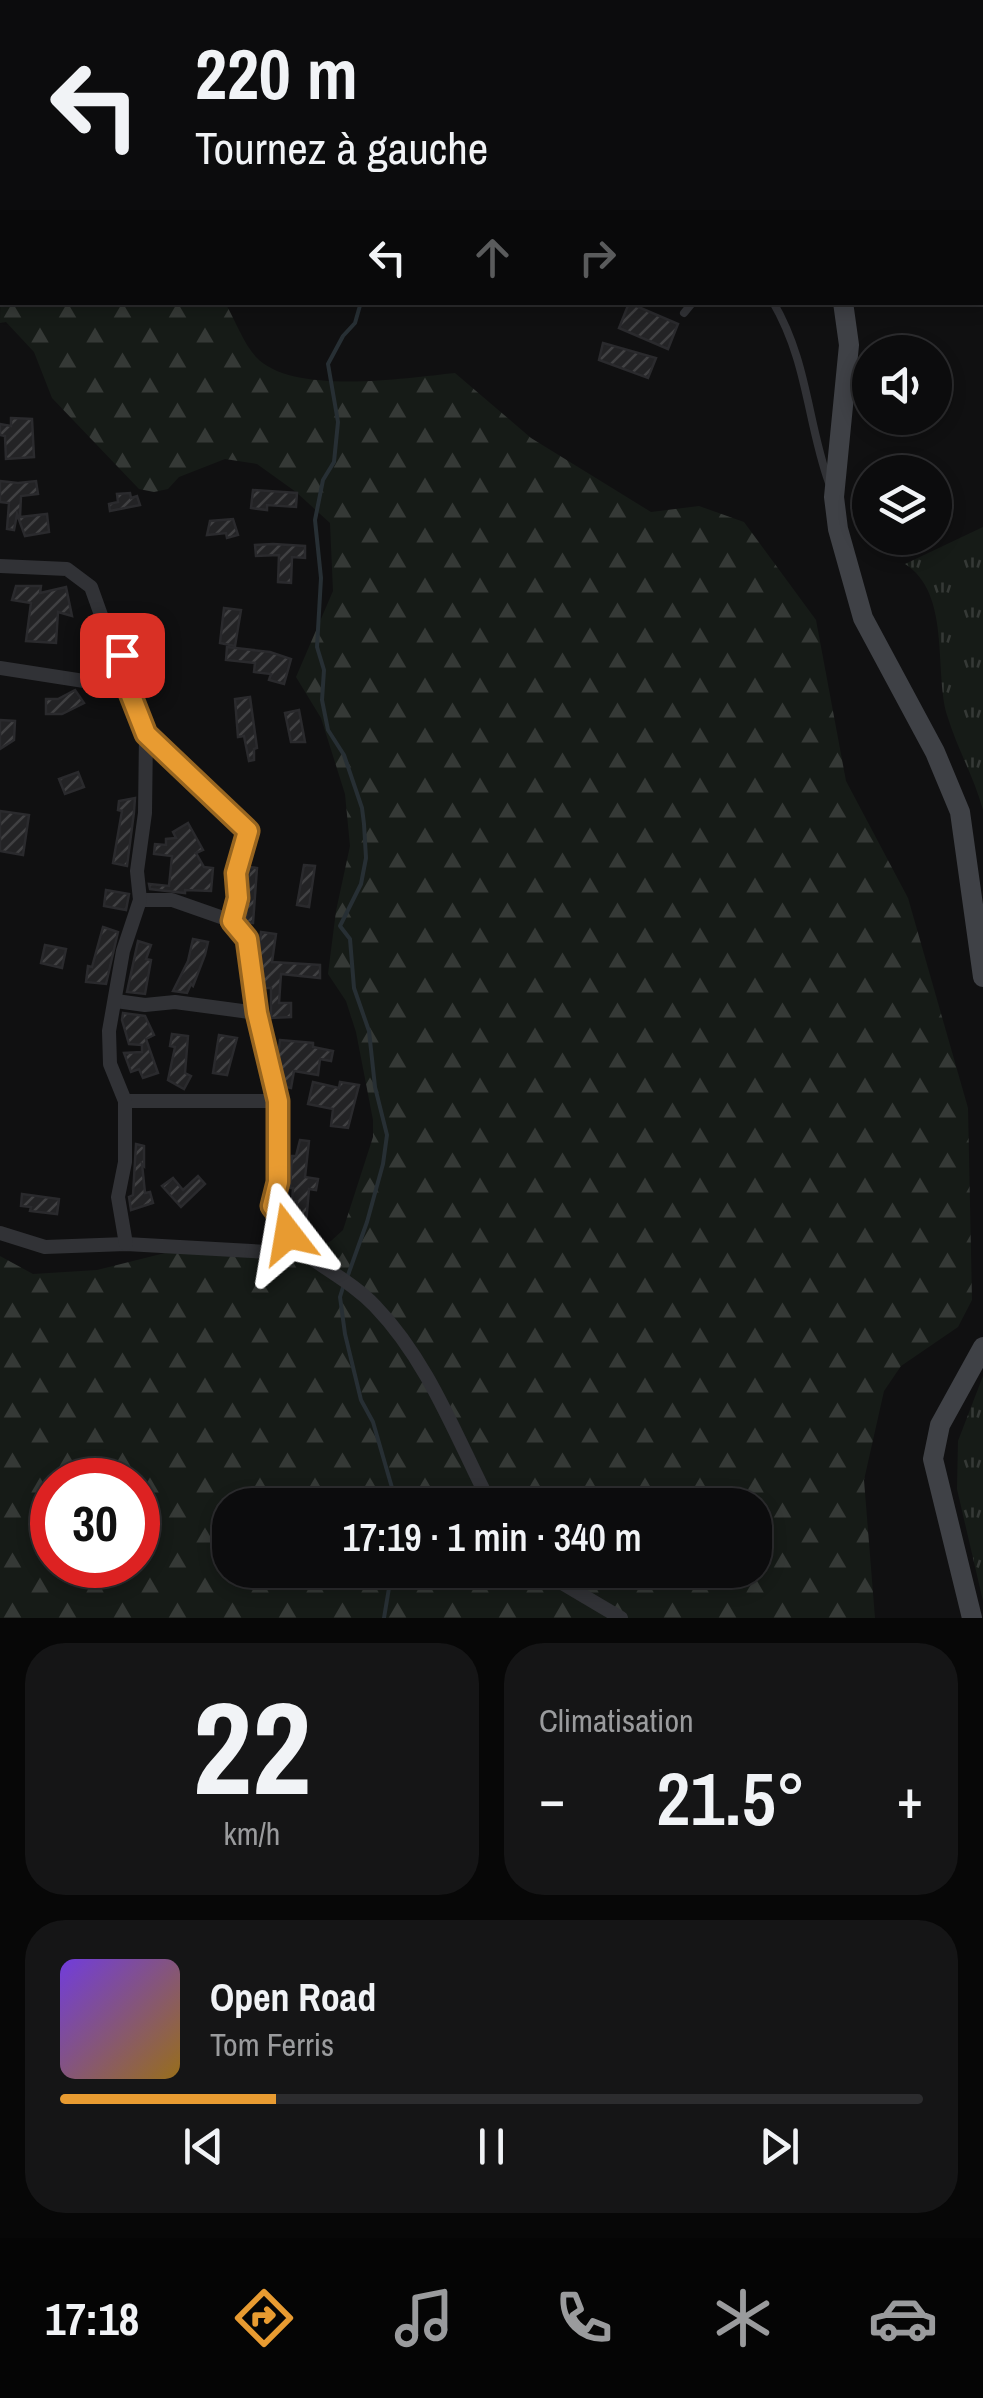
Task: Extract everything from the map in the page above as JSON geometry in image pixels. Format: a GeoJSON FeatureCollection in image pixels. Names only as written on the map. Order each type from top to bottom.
{"type":"FeatureCollection","features":[{"type":"Feature","properties":{"kind":"street"},"geometry":{"type":"LineString","coordinates":[[843,305],[850,345],[834,498],[838,529],[862,618],[934,752],[960,812],[983,977]]}},
{"type":"Feature","properties":{"kind":"street"},"geometry":{"type":"LineString","coordinates":[[0,566],[67,569],[91,587],[106,629],[122,655],[128,688],[146,734],[145,814],[137,870],[140,900],[122,951],[109,1031],[110,1064],[126,1101],[125,1162],[118,1196],[126,1244]]}},
{"type":"Feature","properties":{"kind":"street"},"geometry":{"type":"LineString","coordinates":[[0,668],[128,688]]}},
{"type":"Feature","properties":{"kind":"street"},"geometry":{"type":"LineString","coordinates":[[146,734],[248,831],[236,873],[238,898],[232,921]]}},
{"type":"Feature","properties":{"kind":"street"},"geometry":{"type":"LineString","coordinates":[[140,900],[172,900],[232,921],[247,939],[257,1013],[278,1101],[278,1182],[272,1206],[305,1254],[331,1268],[364,1296],[395,1332],[436,1392],[483,1488]]}},
{"type":"Feature","properties":{"kind":"street"},"geometry":{"type":"LineString","coordinates":[[116,1001],[145,1005],[175,1002],[257,1013]]}},
{"type":"Feature","properties":{"kind":"street"},"geometry":{"type":"LineString","coordinates":[[126,1101],[278,1101]]}},
{"type":"Feature","properties":{"kind":"street"},"geometry":{"type":"LineString","coordinates":[[0,1234],[45,1248],[126,1244],[305,1254]]}},
{"type":"Feature","properties":{"kind":"street"},"geometry":{"type":"LineString","coordinates":[[972,1618],[933,1459],[940,1425],[983,1347]]}},
{"type":"Feature","properties":{"kind":"street"},"geometry":{"type":"LineString","coordinates":[[570,1588],[621,1618]]}},
{"type":"Feature","properties":{"kind":"lane"},"geometry":{"type":"LineString","coordinates":[[684,313],[691,305]]}},
{"type":"Feature","properties":{"kind":"lane"},"geometry":{"type":"LineString","coordinates":[[775,305],[806,378],[820,457],[834,498]]}},
{"type":"Feature","properties":{"kind":"green space"},"geometry":{"type":"Polygon","coordinates":[[[0,305],[226,305],[256,357],[273,369],[296,377],[351,382],[455,373],[531,438],[651,512],[699,506],[744,522],[816,620],[846,781],[908,898],[968,1108],[972,1300],[958,1327],[901,1366],[884,1391],[864,1480],[875,1618],[0,1618],[0,1256],[33,1274],[97,1270],[177,1250],[225,1251],[287,1262],[331,1241],[343,1230],[373,1137],[356,1032],[346,1001],[328,974],[350,846],[345,794],[321,718],[296,677],[333,591],[330,523],[257,464],[225,459],[179,477],[168,489],[139,489],[52,398],[34,352],[6,322],[0,323],[0,305]]]}},
{"type":"Feature","properties":{"kind":"green space"},"geometry":{"type":"Polygon","coordinates":[[[983,527],[983,810],[947,715],[935,612],[929,593],[905,564],[924,555],[952,555],[952,542],[983,527]]]}},
{"type":"Feature","properties":{"kind":"green space"},"geometry":{"type":"Polygon","coordinates":[[[983,1376],[983,1601],[957,1489],[958,1441],[983,1376]]]}},
{"type":"Feature","properties":{"kind":"building"},"geometry":{"type":"Polygon","coordinates":[[[628,305],[678,324],[668,349],[619,328],[628,305]]]}},
{"type":"Feature","properties":{"kind":"building"},"geometry":{"type":"Polygon","coordinates":[[[603,343],[656,358],[648,378],[599,360],[603,343]]]}},
{"type":"Feature","properties":{"kind":"building"},"geometry":{"type":"Polygon","coordinates":[[[11,418],[32,419],[34,457],[6,459],[0,424],[11,426],[11,418]]]}},
{"type":"Feature","properties":{"kind":"building"},"geometry":{"type":"Polygon","coordinates":[[[0,481],[36,481],[38,494],[21,496],[20,517],[47,514],[49,532],[25,536],[17,514],[14,530],[7,529],[9,503],[0,502],[0,481]]]}},
{"type":"Feature","properties":{"kind":"building"},"geometry":{"type":"Polygon","coordinates":[[[253,490],[297,493],[296,507],[251,508],[253,490]]]}},
{"type":"Feature","properties":{"kind":"building"},"geometry":{"type":"Polygon","coordinates":[[[130,493],[131,498],[137,496],[140,505],[110,511],[109,504],[118,502],[117,494],[130,493]]]}},
{"type":"Feature","properties":{"kind":"building"},"geometry":{"type":"Polygon","coordinates":[[[233,519],[238,535],[207,535],[210,521],[233,519]]]}},
{"type":"Feature","properties":{"kind":"building"},"geometry":{"type":"Polygon","coordinates":[[[255,545],[305,546],[305,558],[292,557],[291,583],[278,582],[279,555],[256,556],[255,545]]]}},
{"type":"Feature","properties":{"kind":"building"},"geometry":{"type":"Polygon","coordinates":[[[16,586],[41,586],[40,593],[66,587],[72,616],[58,612],[56,643],[26,641],[31,603],[12,600],[16,586]]]}},
{"type":"Feature","properties":{"kind":"building"},"geometry":{"type":"Polygon","coordinates":[[[224,608],[241,610],[235,646],[220,643],[224,608]]]}},
{"type":"Feature","properties":{"kind":"building"},"geometry":{"type":"Polygon","coordinates":[[[227,647],[270,652],[291,659],[284,684],[269,680],[271,674],[254,672],[255,663],[226,660],[227,647]]]}},
{"type":"Feature","properties":{"kind":"building"},"geometry":{"type":"Polygon","coordinates":[[[75,690],[84,703],[62,714],[46,714],[46,699],[58,699],[75,690]]]}},
{"type":"Feature","properties":{"kind":"building"},"geometry":{"type":"Polygon","coordinates":[[[250,697],[257,748],[254,760],[249,761],[244,736],[238,737],[235,699],[250,697]]]}},
{"type":"Feature","properties":{"kind":"building"},"geometry":{"type":"Polygon","coordinates":[[[299,710],[305,742],[291,742],[285,713],[299,710]]]}},
{"type":"Feature","properties":{"kind":"building"},"geometry":{"type":"Polygon","coordinates":[[[0,720],[15,721],[14,740],[0,749],[0,720]]]}},
{"type":"Feature","properties":{"kind":"building"},"geometry":{"type":"Polygon","coordinates":[[[78,772],[84,787],[65,794],[59,779],[78,772]]]}},
{"type":"Feature","properties":{"kind":"building"},"geometry":{"type":"Polygon","coordinates":[[[135,798],[127,866],[113,863],[122,811],[118,810],[119,801],[135,798]]]}},
{"type":"Feature","properties":{"kind":"building"},"geometry":{"type":"Polygon","coordinates":[[[0,811],[29,815],[23,855],[0,851],[0,811]]]}},
{"type":"Feature","properties":{"kind":"building"},"geometry":{"type":"Polygon","coordinates":[[[188,823],[203,850],[196,853],[204,867],[213,868],[211,891],[150,889],[149,884],[169,886],[172,856],[154,854],[155,844],[166,845],[166,839],[176,838],[173,832],[188,823]]]}},
{"type":"Feature","properties":{"kind":"building"},"geometry":{"type":"Polygon","coordinates":[[[304,865],[315,866],[309,907],[297,905],[304,865]]]}},
{"type":"Feature","properties":{"kind":"building"},"geometry":{"type":"Polygon","coordinates":[[[249,867],[257,868],[253,923],[246,922],[249,867]]]}},
{"type":"Feature","properties":{"kind":"building"},"geometry":{"type":"Polygon","coordinates":[[[106,890],[129,894],[126,910],[104,906],[106,890]]]}},
{"type":"Feature","properties":{"kind":"building"},"geometry":{"type":"Polygon","coordinates":[[[103,927],[118,932],[106,984],[86,982],[88,966],[92,967],[103,927]]]}},
{"type":"Feature","properties":{"kind":"building"},"geometry":{"type":"Polygon","coordinates":[[[261,932],[276,934],[272,962],[320,965],[320,978],[281,974],[279,1003],[291,1003],[291,1017],[271,1018],[271,988],[264,988],[259,949],[261,932]]]}},
{"type":"Feature","properties":{"kind":"building"},"geometry":{"type":"Polygon","coordinates":[[[193,939],[208,942],[205,955],[187,993],[173,991],[188,961],[193,939]]]}},
{"type":"Feature","properties":{"kind":"building"},"geometry":{"type":"Polygon","coordinates":[[[138,941],[151,945],[146,959],[151,960],[145,994],[127,992],[138,941]]]}},
{"type":"Feature","properties":{"kind":"building"},"geometry":{"type":"Polygon","coordinates":[[[45,945],[66,949],[62,968],[41,963],[45,945]]]}},
{"type":"Feature","properties":{"kind":"building"},"geometry":{"type":"Polygon","coordinates":[[[123,1013],[145,1016],[154,1035],[146,1039],[158,1073],[143,1078],[139,1069],[131,1072],[124,1053],[142,1052],[142,1045],[129,1044],[123,1013]]]}},
{"type":"Feature","properties":{"kind":"building"},"geometry":{"type":"Polygon","coordinates":[[[172,1034],[188,1036],[185,1073],[191,1076],[184,1089],[168,1080],[175,1047],[170,1046],[172,1034]]]}},
{"type":"Feature","properties":{"kind":"building"},"geometry":{"type":"Polygon","coordinates":[[[219,1035],[237,1038],[227,1075],[213,1073],[219,1035]]]}},
{"type":"Feature","properties":{"kind":"building"},"geometry":{"type":"Polygon","coordinates":[[[280,1040],[313,1043],[313,1047],[333,1051],[331,1061],[320,1059],[318,1075],[294,1071],[291,1088],[286,1087],[278,1056],[280,1040]]]}},
{"type":"Feature","properties":{"kind":"building"},"geometry":{"type":"Polygon","coordinates":[[[313,1082],[339,1088],[340,1082],[359,1085],[348,1128],[331,1126],[333,1109],[308,1104],[313,1082]]]}},
{"type":"Feature","properties":{"kind":"building"},"geometry":{"type":"Polygon","coordinates":[[[300,1140],[309,1141],[305,1177],[318,1179],[316,1190],[309,1189],[306,1224],[294,1220],[297,1201],[292,1201],[290,1188],[292,1156],[296,1156],[300,1140]]]}},
{"type":"Feature","properties":{"kind":"building"},"geometry":{"type":"Polygon","coordinates":[[[136,1144],[144,1146],[145,1193],[150,1192],[153,1203],[131,1210],[129,1197],[133,1195],[136,1144]]]}},
{"type":"Feature","properties":{"kind":"building"},"geometry":{"type":"Polygon","coordinates":[[[198,1176],[205,1184],[181,1207],[162,1186],[173,1178],[183,1190],[198,1176]]]}},
{"type":"Feature","properties":{"kind":"building"},"geometry":{"type":"Polygon","coordinates":[[[22,1194],[59,1199],[57,1214],[21,1206],[22,1194]]]}},
{"type":"Feature","properties":{"kind":"waterway"},"geometry":{"type":"LineString","coordinates":[[348,1275],[367,1222],[387,1135],[375,1087],[369,1031],[354,988],[350,939],[340,926],[361,884],[366,858],[364,824],[344,755],[328,730],[322,700],[324,670],[317,647],[321,578],[315,520],[323,480],[334,462],[338,422],[328,364],[355,323],[360,305]]}},
{"type":"Feature","properties":{"kind":"waterway"},"geometry":{"type":"LineString","coordinates":[[344,1284],[340,1297],[345,1334],[361,1400],[373,1422],[392,1488]]}},
{"type":"Feature","properties":{"kind":"waterway"},"geometry":{"type":"LineString","coordinates":[[384,1618],[389,1588]]}},
{"type":"Feature","properties":{"kind":"route"},"geometry":{"type":"LineString","coordinates":[[122,655],[128,688],[146,734],[248,831],[236,873],[238,898],[232,921],[247,939],[257,1013],[278,1101],[278,1182],[272,1206],[286,1224],[288,1234]]}}]}
